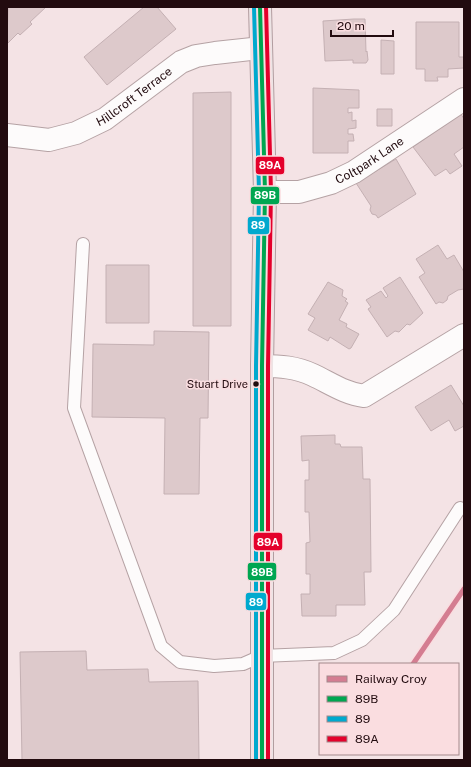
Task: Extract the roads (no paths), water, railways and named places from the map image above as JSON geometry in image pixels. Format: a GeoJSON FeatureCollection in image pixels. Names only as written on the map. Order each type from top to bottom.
{"type":"FeatureCollection","features":[{"type":"Feature","properties":{"kind":"main road"},"geometry":{"type":"LineString","coordinates":[[260,7],[264,192],[262,366],[262,760]]}},
{"type":"Feature","properties":{"kind":"street","name":"Hillcroft Terrace"},"geometry":{"type":"LineString","coordinates":[[7,135],[49,140],[76,133],[105,119],[181,62],[196,56],[261,48]]}},
{"type":"Feature","properties":{"kind":"street","name":"Coltpark Lane"},"geometry":{"type":"LineString","coordinates":[[264,192],[299,192],[331,183],[354,172],[464,99]]}},
{"type":"Feature","properties":{"kind":"street"},"geometry":{"type":"LineString","coordinates":[[262,366],[291,367],[313,375],[353,395],[364,396],[464,335]]}},
{"type":"Feature","properties":{"kind":"lane"},"geometry":{"type":"LineString","coordinates":[[83,244],[74,408],[161,646],[180,662],[192,664],[243,664],[261,656],[334,653],[362,640],[394,610],[460,508]]}},
{"type":"Feature","properties":{"kind":"rail line","name":"Croy"},"geometry":{"type":"LineString","coordinates":[[414,663],[464,589]]}},
{"type":"Feature","properties":{"kind":"place","name":"Stuart Drive"},"geometry":{"type":"Point","coordinates":[256,384]}}]}
